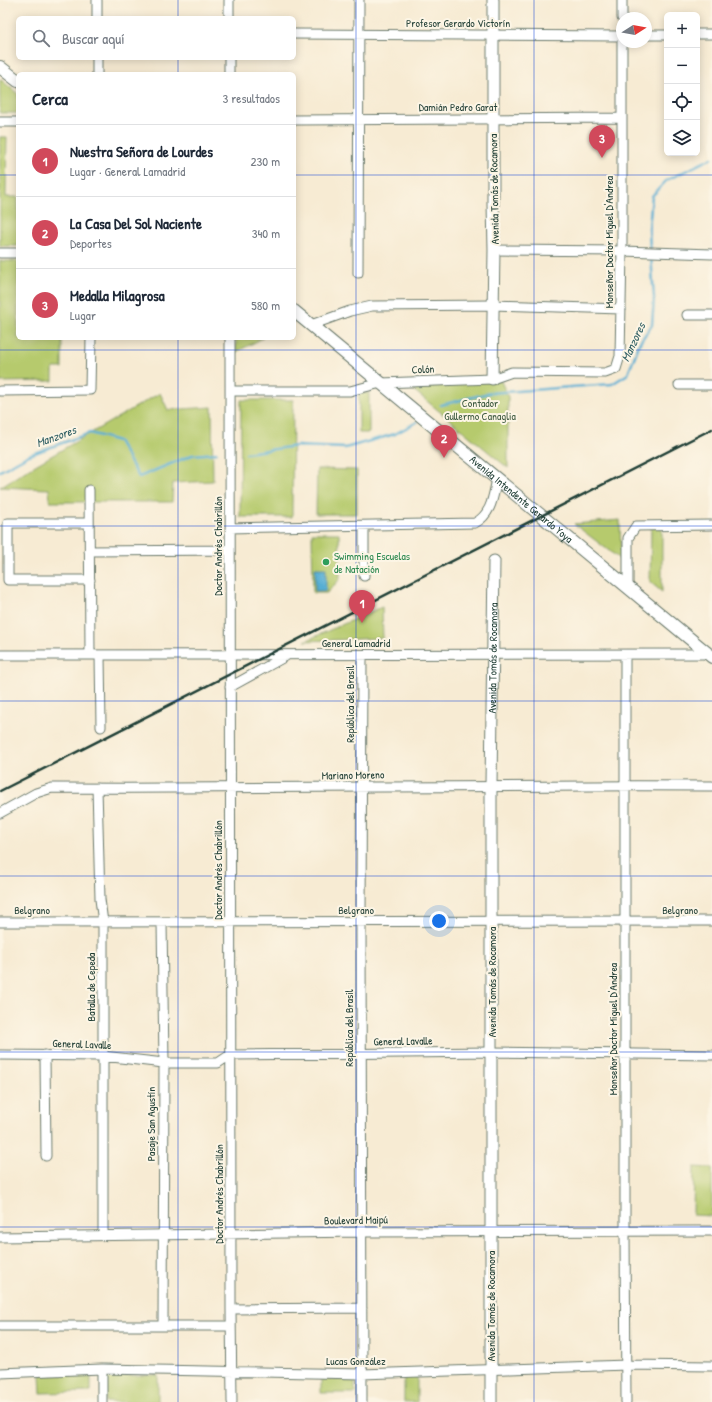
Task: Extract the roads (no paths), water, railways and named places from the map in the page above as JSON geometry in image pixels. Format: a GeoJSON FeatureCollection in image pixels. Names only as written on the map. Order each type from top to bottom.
{"type":"FeatureCollection","features":[{"type":"Feature","properties":{"kind":"main road"},"geometry":{"type":"LineString","coordinates":[[0,67],[16,80]]}},
{"type":"Feature","properties":{"kind":"main road","name":"Avenida Intendente Gerardo Yoya"},"geometry":{"type":"LineString","coordinates":[[296,313],[711,655]]}},
{"type":"Feature","properties":{"kind":"street"},"geometry":{"type":"LineString","coordinates":[[97,0],[97,16]]}},
{"type":"Feature","properties":{"kind":"street"},"geometry":{"type":"LineString","coordinates":[[229,0],[229,16]]}},
{"type":"Feature","properties":{"kind":"street"},"geometry":{"type":"LineString","coordinates":[[358,273],[359,0]]}},
{"type":"Feature","properties":{"kind":"street","name":"Avenida Tomás de Rocamora"},"geometry":{"type":"LineString","coordinates":[[492,379],[494,250],[493,0]]}},
{"type":"Feature","properties":{"kind":"street"},"geometry":{"type":"LineString","coordinates":[[622,0],[622,12]]}},
{"type":"Feature","properties":{"kind":"street","name":"Profesor Gerardo Victorín"},"geometry":{"type":"LineString","coordinates":[[296,34],[616,36]]}},
{"type":"Feature","properties":{"kind":"street"},"geometry":{"type":"LineString","coordinates":[[700,34],[712,34]]}},
{"type":"Feature","properties":{"kind":"street"},"geometry":{"type":"LineString","coordinates":[[652,35],[664,35]]}},
{"type":"Feature","properties":{"kind":"street","name":"Monseñor Doctor Miguel D'Andrea"},"geometry":{"type":"LineString","coordinates":[[616,369],[620,356],[621,309],[622,48]]}},
{"type":"Feature","properties":{"kind":"street"},"geometry":{"type":"LineString","coordinates":[[97,60],[97,72]]}},
{"type":"Feature","properties":{"kind":"street"},"geometry":{"type":"LineString","coordinates":[[229,60],[229,72]]}},
{"type":"Feature","properties":{"kind":"street","name":"Damián Pedro Garat"},"geometry":{"type":"LineString","coordinates":[[296,120],[621,118]]}},
{"type":"Feature","properties":{"kind":"street"},"geometry":{"type":"LineString","coordinates":[[0,122],[16,122]]}},
{"type":"Feature","properties":{"kind":"street"},"geometry":{"type":"LineString","coordinates":[[494,250],[622,251],[712,254]]}},
{"type":"Feature","properties":{"kind":"street"},"geometry":{"type":"LineString","coordinates":[[0,253],[16,253]]}},
{"type":"Feature","properties":{"kind":"street"},"geometry":{"type":"LineString","coordinates":[[311,325],[350,311],[372,306],[493,305],[621,309]]}},
{"type":"Feature","properties":{"kind":"street"},"geometry":{"type":"LineString","coordinates":[[688,315],[712,315]]}},
{"type":"Feature","properties":{"kind":"street"},"geometry":{"type":"LineString","coordinates":[[0,391],[90,390],[91,340]]}},
{"type":"Feature","properties":{"kind":"street","name":"Doctor Andrés Chabrillón"},"geometry":{"type":"LineString","coordinates":[[230,340],[230,1055],[232,1402]]}},
{"type":"Feature","properties":{"kind":"street","name":"Colón"},"geometry":{"type":"LineString","coordinates":[[230,391],[350,391],[380,383],[492,379],[512,372],[605,373],[616,369]]}},
{"type":"Feature","properties":{"kind":"street"},"geometry":{"type":"LineString","coordinates":[[679,385],[712,385]]}},
{"type":"Feature","properties":{"kind":"street"},"geometry":{"type":"LineString","coordinates":[[230,528],[475,523],[482,519],[489,510],[496,479]]}},
{"type":"Feature","properties":{"kind":"street"},"geometry":{"type":"LineString","coordinates":[[89,490],[90,655]]}},
{"type":"Feature","properties":{"kind":"street"},"geometry":{"type":"LineString","coordinates":[[89,523],[8,523],[8,580],[90,580]]}},
{"type":"Feature","properties":{"kind":"street"},"geometry":{"type":"LineString","coordinates":[[628,588],[628,538],[636,526],[712,525]]}},
{"type":"Feature","properties":{"kind":"street"},"geometry":{"type":"LineString","coordinates":[[364,526],[364,576]]}},
{"type":"Feature","properties":{"kind":"street"},"geometry":{"type":"LineString","coordinates":[[90,551],[230,550]]}},
{"type":"Feature","properties":{"kind":"street","name":"Avenida Tomás de Rocamora"},"geometry":{"type":"LineString","coordinates":[[491,1402],[491,785],[494,561]]}},
{"type":"Feature","properties":{"kind":"street","name":"General Lamadrid"},"geometry":{"type":"LineString","coordinates":[[0,655],[711,655]]}},
{"type":"Feature","properties":{"kind":"street"},"geometry":{"type":"LineString","coordinates":[[100,655],[101,727]]}},
{"type":"Feature","properties":{"kind":"street"},"geometry":{"type":"LineString","coordinates":[[230,687],[287,655]]}},
{"type":"Feature","properties":{"kind":"street","name":"República del Brasil"},"geometry":{"type":"LineString","coordinates":[[362,655],[362,1402]]}},
{"type":"Feature","properties":{"kind":"street","name":"Monseñor Doctor Miguel D'Andrea"},"geometry":{"type":"LineString","coordinates":[[625,655],[624,922],[626,1402]]}},
{"type":"Feature","properties":{"kind":"street","name":"Mariano Moreno"},"geometry":{"type":"LineString","coordinates":[[0,813],[36,793],[52,788],[230,788],[491,785],[712,786]]}},
{"type":"Feature","properties":{"kind":"street","name":"Batalla de Cepeda"},"geometry":{"type":"LineString","coordinates":[[97,788],[100,899],[103,923],[104,1235]]}},
{"type":"Feature","properties":{"kind":"street","name":"Belgrano"},"geometry":{"type":"LineString","coordinates":[[0,922],[712,921]]}},
{"type":"Feature","properties":{"kind":"street","name":"Pasaje San Agustín"},"geometry":{"type":"LineString","coordinates":[[162,922],[164,1062],[163,1326]]}},
{"type":"Feature","properties":{"kind":"street","name":"General Lavalle"},"geometry":{"type":"LineString","coordinates":[[0,1055],[103,1056],[164,1062],[218,1063],[230,1055],[492,1052],[712,1054]]}},
{"type":"Feature","properties":{"kind":"street"},"geometry":{"type":"LineString","coordinates":[[45,1055],[46,1156]]}},
{"type":"Feature","properties":{"kind":"street","name":"Boulevard Maipú"},"geometry":{"type":"LineString","coordinates":[[0,1237],[361,1232],[712,1231]]}},
{"type":"Feature","properties":{"kind":"street"},"geometry":{"type":"LineString","coordinates":[[231,1309],[362,1308]]}},
{"type":"Feature","properties":{"kind":"street"},"geometry":{"type":"LineString","coordinates":[[0,1326],[231,1326]]}},
{"type":"Feature","properties":{"kind":"street","name":"Lucas González"},"geometry":{"type":"LineString","coordinates":[[0,1373],[102,1369],[362,1374],[627,1365],[712,1366]]}},
{"type":"Feature","properties":{"kind":"street"},"geometry":{"type":"LineString","coordinates":[[102,1369],[102,1402]]}},
{"type":"Feature","properties":{"kind":"water"},"geometry":{"type":"Polygon","coordinates":[[[315,568],[326,568],[326,591],[315,591],[315,568]]]}},
{"type":"Feature","properties":{"kind":"waterway","name":"Manzores"},"geometry":{"type":"LineString","coordinates":[[650,250],[649,228],[652,196],[667,180],[712,158]]}},
{"type":"Feature","properties":{"kind":"waterway","name":"Manzores"},"geometry":{"type":"LineString","coordinates":[[441,405],[489,393],[612,384],[628,374],[640,342],[652,325],[654,298],[651,255]]}},
{"type":"Feature","properties":{"kind":"waterway","name":"Manzores"},"geometry":{"type":"LineString","coordinates":[[246,453],[297,446],[345,448],[395,434],[417,422]]}},
{"type":"Feature","properties":{"kind":"waterway","name":"Manzores"},"geometry":{"type":"LineString","coordinates":[[0,471],[29,455],[90,433],[118,441],[139,477],[192,455],[217,453]]}},
{"type":"Feature","properties":{"kind":"railway"},"geometry":{"type":"LineString","coordinates":[[0,791],[712,429]]}},
{"type":"Feature","properties":{"kind":"place","name":"Medalla Milagrosa"},"geometry":{"type":"Point","coordinates":[602,158]}},
{"type":"Feature","properties":{"kind":"place","name":"La Casa Del Sol Naciente"},"geometry":{"type":"Point","coordinates":[444,458]}},
{"type":"Feature","properties":{"kind":"place","name":"Swimming Escuelas de Natación"},"geometry":{"type":"Point","coordinates":[326,562]}},
{"type":"Feature","properties":{"kind":"place","name":"Nuestra Señora de Lourdes"},"geometry":{"type":"Point","coordinates":[362,623]}},
{"type":"Feature","properties":{"kind":"park label","name":"Contador Gullermo Canaglia"},"geometry":{"type":"Point","coordinates":[480,409]}}]}
